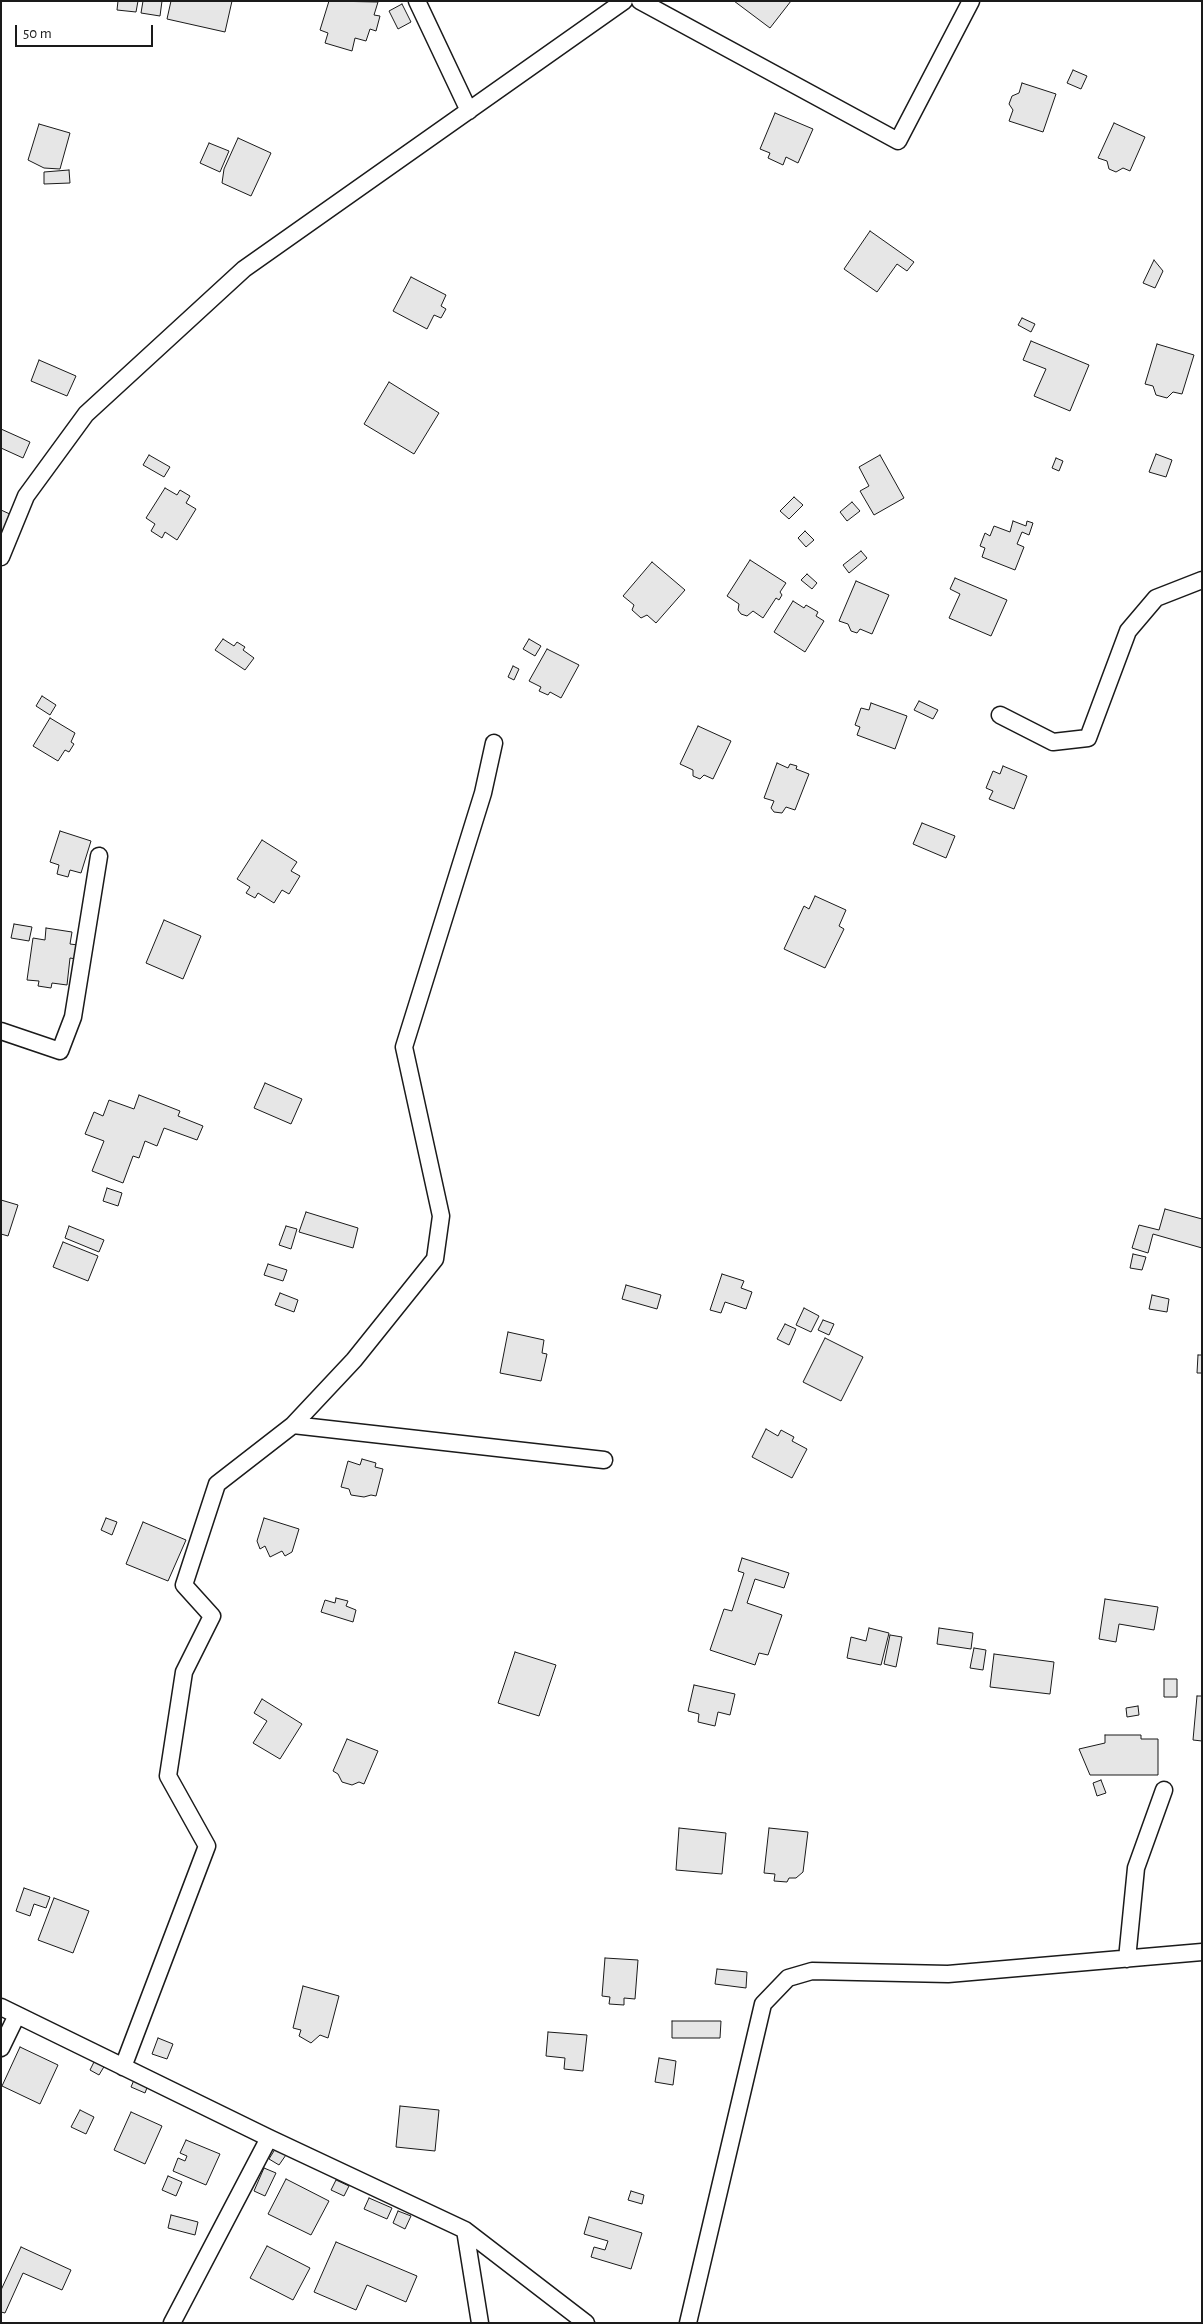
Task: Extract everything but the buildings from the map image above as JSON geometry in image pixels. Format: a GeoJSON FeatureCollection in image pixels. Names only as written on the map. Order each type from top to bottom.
{"type":"FeatureCollection","features":[{"type":"Feature","properties":{"kind":"street"},"geometry":{"type":"LineString","coordinates":[[417,1],[469,111]]}},
{"type":"Feature","properties":{"kind":"street"},"geometry":{"type":"LineString","coordinates":[[1,557],[26,496],[86,414],[244,269],[624,1]]}},
{"type":"Feature","properties":{"kind":"street"},"geometry":{"type":"LineString","coordinates":[[640,1],[898,142],[971,1]]}},
{"type":"Feature","properties":{"kind":"street"},"geometry":{"type":"LineString","coordinates":[[1000,715],[1053,742],[1088,738],[1128,631],[1156,598],[1202,580]]}},
{"type":"Feature","properties":{"kind":"street"},"geometry":{"type":"LineString","coordinates":[[123,2067],[208,1846],[168,1776],[184,1672],[212,1616],[184,1585],[217,1484],[293,1425],[354,1360],[435,1259],[441,1216],[404,1046],[483,793],[494,743]]}},
{"type":"Feature","properties":{"kind":"street"},"geometry":{"type":"LineString","coordinates":[[1,1031],[60,1052],[73,1017],[99,856]]}},
{"type":"Feature","properties":{"kind":"street"},"geometry":{"type":"LineString","coordinates":[[293,1425],[604,1460]]}},
{"type":"Feature","properties":{"kind":"street"},"geometry":{"type":"LineString","coordinates":[[1127,1959],[1136,1868],[1164,1790]]}},
{"type":"Feature","properties":{"kind":"street"},"geometry":{"type":"LineString","coordinates":[[688,2323],[763,2004],[788,1978],[812,1971],[948,1974],[1202,1952]]}},
{"type":"Feature","properties":{"kind":"street"},"geometry":{"type":"LineString","coordinates":[[1,2007],[269,2138],[465,2230],[586,2323]]}},
{"type":"Feature","properties":{"kind":"street"},"geometry":{"type":"LineString","coordinates":[[1,2048],[17,2015]]}},
{"type":"Feature","properties":{"kind":"street"},"geometry":{"type":"LineString","coordinates":[[172,2323],[269,2138]]}},
{"type":"Feature","properties":{"kind":"street"},"geometry":{"type":"LineString","coordinates":[[465,2230],[480,2323]]}}]}
